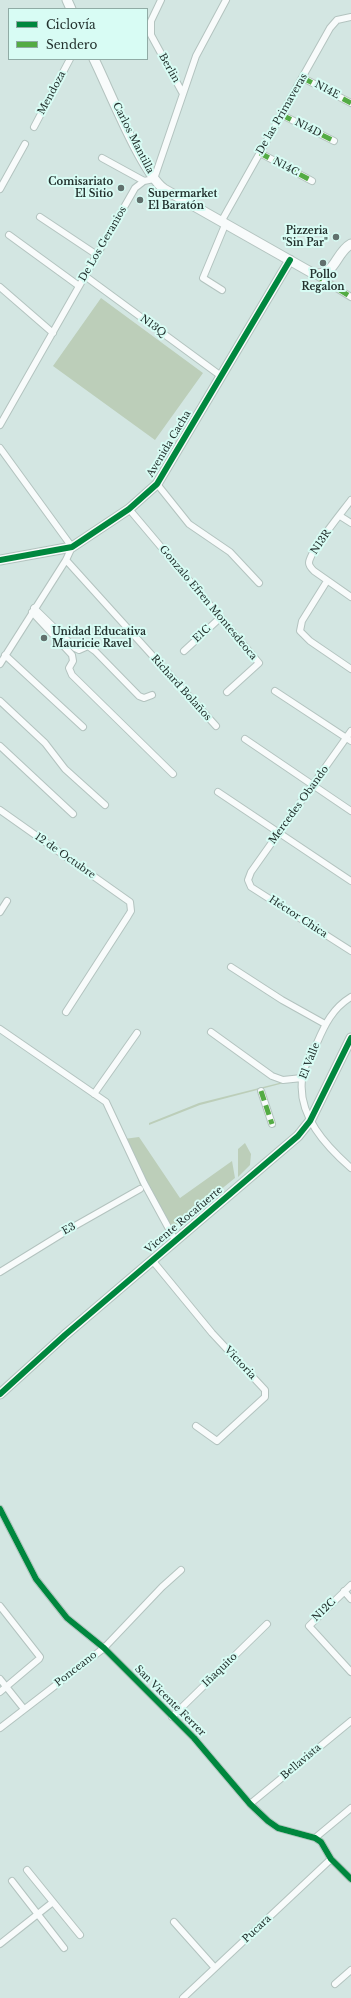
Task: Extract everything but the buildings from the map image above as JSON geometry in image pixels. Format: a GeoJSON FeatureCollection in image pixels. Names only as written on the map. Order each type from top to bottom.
{"type":"FeatureCollection","features":[{"type":"Feature","properties":{"kind":"street","name":"Berlin"},"geometry":{"type":"LineString","coordinates":[[161,0],[151,20],[151,35],[182,92]]}},
{"type":"Feature","properties":{"kind":"street"},"geometry":{"type":"LineString","coordinates":[[102,158],[144,181],[154,179],[182,92],[196,56],[226,0]]}},
{"type":"Feature","properties":{"kind":"street","name":"De las Primaveras"},"geometry":{"type":"LineString","coordinates":[[222,290],[203,278],[223,223],[260,153],[333,23],[341,18],[351,17]]}},
{"type":"Feature","properties":{"kind":"street","name":"Mendoza"},"geometry":{"type":"LineString","coordinates":[[34,127],[69,60]]}},
{"type":"Feature","properties":{"kind":"street","name":"Carlos Mantilla"},"geometry":{"type":"LineString","coordinates":[[94,60],[132,139],[154,179],[164,189],[314,274]]}},
{"type":"Feature","properties":{"kind":"street","name":"N14E"},"geometry":{"type":"LineString","coordinates":[[303,78],[351,103]]}},
{"type":"Feature","properties":{"kind":"street","name":"N14D"},"geometry":{"type":"LineString","coordinates":[[282,115],[334,141]]}},
{"type":"Feature","properties":{"kind":"street"},"geometry":{"type":"LineString","coordinates":[[0,189],[25,144]]}},
{"type":"Feature","properties":{"kind":"street","name":"N14C"},"geometry":{"type":"LineString","coordinates":[[260,153],[312,181]]}},
{"type":"Feature","properties":{"kind":"street","name":"De Los Geranios"},"geometry":{"type":"LineString","coordinates":[[0,425],[135,188],[144,181]]}},
{"type":"Feature","properties":{"kind":"street"},"geometry":{"type":"LineString","coordinates":[[40,217],[97,255]]}},
{"type":"Feature","properties":{"kind":"street"},"geometry":{"type":"LineString","coordinates":[[9,235],[79,286]]}},
{"type":"Feature","properties":{"kind":"street"},"geometry":{"type":"LineString","coordinates":[[314,274],[321,275],[329,272],[350,244]]}},
{"type":"Feature","properties":{"kind":"street","name":"Avenida Cacha"},"geometry":{"type":"LineString","coordinates":[[0,560],[72,547],[129,509],[157,484],[290,260]]}},
{"type":"Feature","properties":{"kind":"street"},"geometry":{"type":"LineString","coordinates":[[314,274],[351,296]]}},
{"type":"Feature","properties":{"kind":"street","name":"N13Q"},"geometry":{"type":"LineString","coordinates":[[85,276],[221,376]]}},
{"type":"Feature","properties":{"kind":"street"},"geometry":{"type":"LineString","coordinates":[[0,287],[52,333]]}},
{"type":"Feature","properties":{"kind":"street"},"geometry":{"type":"LineString","coordinates":[[0,448],[72,547],[66,560],[0,664]]}},
{"type":"Feature","properties":{"kind":"street"},"geometry":{"type":"LineString","coordinates":[[157,484],[190,524],[230,552],[259,584]]}},
{"type":"Feature","properties":{"kind":"street","name":"N13R"},"geometry":{"type":"LineString","coordinates":[[327,581],[311,568],[309,562],[317,545],[351,500]]}},
{"type":"Feature","properties":{"kind":"street","name":"Gonzalo Efren Montesdeoca"},"geometry":{"type":"LineString","coordinates":[[129,509],[259,663],[227,692]]}},
{"type":"Feature","properties":{"kind":"street"},"geometry":{"type":"LineString","coordinates":[[340,516],[351,523]]}},
{"type":"Feature","properties":{"kind":"street","name":"Richard Bolaños"},"geometry":{"type":"LineString","coordinates":[[66,560],[216,726]]}},
{"type":"Feature","properties":{"kind":"street"},"geometry":{"type":"LineString","coordinates":[[351,597],[327,581],[302,621],[300,631],[310,641],[351,670]]}},
{"type":"Feature","properties":{"kind":"street"},"geometry":{"type":"LineString","coordinates":[[33,610],[75,648],[79,650],[88,646],[95,651],[139,696],[144,698],[152,695]]}},
{"type":"Feature","properties":{"kind":"street"},"geometry":{"type":"LineString","coordinates":[[33,610],[74,658],[69,668],[72,675],[173,774]]}},
{"type":"Feature","properties":{"kind":"street","name":"E1C"},"geometry":{"type":"LineString","coordinates":[[184,651],[220,618]]}},
{"type":"Feature","properties":{"kind":"street"},"geometry":{"type":"LineString","coordinates":[[5,655],[83,728]]}},
{"type":"Feature","properties":{"kind":"street"},"geometry":{"type":"LineString","coordinates":[[275,691],[349,740]]}},
{"type":"Feature","properties":{"kind":"street"},"geometry":{"type":"LineString","coordinates":[[0,701],[45,743],[65,768],[105,805]]}},
{"type":"Feature","properties":{"kind":"street","name":"Mercedes Obando"},"geometry":{"type":"LineString","coordinates":[[248,880],[279,833],[349,740],[351,731]]}},
{"type":"Feature","properties":{"kind":"street"},"geometry":{"type":"LineString","coordinates":[[245,739],[351,811]]}},
{"type":"Feature","properties":{"kind":"street"},"geometry":{"type":"LineString","coordinates":[[0,746],[74,814]]}},
{"type":"Feature","properties":{"kind":"street"},"geometry":{"type":"LineString","coordinates":[[218,792],[351,881]]}},
{"type":"Feature","properties":{"kind":"street","name":"12 de Octubre"},"geometry":{"type":"LineString","coordinates":[[0,810],[130,902],[131,911],[66,1012]]}},
{"type":"Feature","properties":{"kind":"street","name":"Héctor Chica"},"geometry":{"type":"LineString","coordinates":[[248,880],[251,887],[351,951]]}},
{"type":"Feature","properties":{"kind":"street"},"geometry":{"type":"LineString","coordinates":[[0,912],[7,901]]}},
{"type":"Feature","properties":{"kind":"street"},"geometry":{"type":"LineString","coordinates":[[231,967],[282,1000],[325,1024]]}},
{"type":"Feature","properties":{"kind":"street","name":"El Valle"},"geometry":{"type":"LineString","coordinates":[[351,996],[339,1006],[325,1024],[302,1078],[304,1108],[310,1121],[351,1167]]}},
{"type":"Feature","properties":{"kind":"street"},"geometry":{"type":"LineString","coordinates":[[0,1029],[106,1102],[144,1183],[175,1240]]}},
{"type":"Feature","properties":{"kind":"street"},"geometry":{"type":"LineString","coordinates":[[94,1094],[137,1032]]}},
{"type":"Feature","properties":{"kind":"street"},"geometry":{"type":"LineString","coordinates":[[211,1032],[272,1076],[284,1080],[302,1078]]}},
{"type":"Feature","properties":{"kind":"street","name":"Vicente Rocafuerte"},"geometry":{"type":"LineString","coordinates":[[0,1394],[175,1240],[282,1152],[310,1121],[351,1038]]}},
{"type":"Feature","properties":{"kind":"street"},"geometry":{"type":"LineString","coordinates":[[261,1091],[272,1124]]}},
{"type":"Feature","properties":{"kind":"street","name":"E3"},"geometry":{"type":"LineString","coordinates":[[0,1272],[66,1230],[140,1189]]}},
{"type":"Feature","properties":{"kind":"street","name":"Victoria"},"geometry":{"type":"LineString","coordinates":[[152,1260],[212,1333],[266,1393],[265,1397],[218,1441],[196,1426]]}},
{"type":"Feature","properties":{"kind":"street","name":"San Vicente Ferrer"},"geometry":{"type":"LineString","coordinates":[[0,1509],[36,1579],[67,1618],[104,1648],[194,1738],[250,1804],[268,1821],[278,1828],[314,1838]]}},
{"type":"Feature","properties":{"kind":"street","name":"Ponceano"},"geometry":{"type":"LineString","coordinates":[[0,1728],[104,1648],[162,1587],[181,1570]]}},
{"type":"Feature","properties":{"kind":"street","name":"N12C"},"geometry":{"type":"LineString","coordinates":[[351,1585],[309,1626],[351,1672]]}},
{"type":"Feature","properties":{"kind":"street"},"geometry":{"type":"LineString","coordinates":[[344,1591],[351,1599]]}},
{"type":"Feature","properties":{"kind":"street"},"geometry":{"type":"LineString","coordinates":[[0,1606],[40,1657],[0,1692]]}},
{"type":"Feature","properties":{"kind":"street","name":"Iñaquito"},"geometry":{"type":"LineString","coordinates":[[172,1717],[267,1624]]}},
{"type":"Feature","properties":{"kind":"street"},"geometry":{"type":"LineString","coordinates":[[0,1679],[24,1709]]}},
{"type":"Feature","properties":{"kind":"street","name":"Bellavista"},"geometry":{"type":"LineString","coordinates":[[250,1804],[351,1721]]}},
{"type":"Feature","properties":{"kind":"street"},"geometry":{"type":"LineString","coordinates":[[351,1808],[314,1838],[321,1842],[331,1859],[351,1879]]}},
{"type":"Feature","properties":{"kind":"street","name":"Pucara"},"geometry":{"type":"LineString","coordinates":[[183,1998],[331,1859]]}},
{"type":"Feature","properties":{"kind":"street"},"geometry":{"type":"LineString","coordinates":[[27,1870],[80,1935]]}},
{"type":"Feature","properties":{"kind":"street"},"geometry":{"type":"LineString","coordinates":[[12,1881],[64,1948]]}},
{"type":"Feature","properties":{"kind":"street"},"geometry":{"type":"LineString","coordinates":[[0,1944],[53,1902]]}},
{"type":"Feature","properties":{"kind":"street"},"geometry":{"type":"LineString","coordinates":[[174,1922],[215,1968]]}},
{"type":"Feature","properties":{"kind":"street"},"geometry":{"type":"LineString","coordinates":[[335,1984],[351,1970]]}},
{"type":"Feature","properties":{"kind":"green space"},"geometry":{"type":"Polygon","coordinates":[[[101,298],[203,373],[155,440],[53,366],[101,298]]]}},
{"type":"Feature","properties":{"kind":"green space"},"geometry":{"type":"Polygon","coordinates":[[[283,1082],[284,1083],[200,1105],[149,1125],[149,1123],[199,1103],[283,1082]]]}},
{"type":"Feature","properties":{"kind":"green space"},"geometry":{"type":"Polygon","coordinates":[[[139,1137],[180,1198],[232,1161],[235,1178],[172,1229],[140,1185],[124,1139],[139,1137]]]}},
{"type":"Feature","properties":{"kind":"green space"},"geometry":{"type":"Polygon","coordinates":[[[245,1143],[251,1154],[250,1165],[238,1177],[238,1149],[245,1143]]]}},
{"type":"Feature","properties":{"kind":"marked path"},"geometry":{"type":"LineString","coordinates":[[303,78],[351,103]]}},
{"type":"Feature","properties":{"kind":"marked path"},"geometry":{"type":"LineString","coordinates":[[282,115],[334,141]]}},
{"type":"Feature","properties":{"kind":"marked path"},"geometry":{"type":"LineString","coordinates":[[260,153],[312,181]]}},
{"type":"Feature","properties":{"kind":"marked path"},"geometry":{"type":"LineString","coordinates":[[314,274],[351,297]]}},
{"type":"Feature","properties":{"kind":"marked path"},"geometry":{"type":"LineString","coordinates":[[261,1091],[272,1124]]}},
{"type":"Feature","properties":{"kind":"cycle path"},"geometry":{"type":"LineString","coordinates":[[0,560],[72,547],[129,509],[157,484],[290,260]]}},
{"type":"Feature","properties":{"kind":"cycle path"},"geometry":{"type":"LineString","coordinates":[[0,1394],[65,1335],[298,1136],[310,1121],[351,1038]]}},
{"type":"Feature","properties":{"kind":"cycle path"},"geometry":{"type":"LineString","coordinates":[[0,1509],[36,1579],[67,1618],[104,1648],[194,1738],[250,1804],[268,1821],[278,1828],[315,1838],[321,1842],[331,1859],[351,1879]]}},
{"type":"Feature","properties":{"kind":"place","name":"Comisariato El Sitio"},"geometry":{"type":"Point","coordinates":[121,188]}},
{"type":"Feature","properties":{"kind":"place","name":"Supermarket El Baratón"},"geometry":{"type":"Point","coordinates":[140,200]}},
{"type":"Feature","properties":{"kind":"place","name":"Pizzeria \"Sin Par\""},"geometry":{"type":"Point","coordinates":[336,237]}},
{"type":"Feature","properties":{"kind":"place","name":"Pollo Regalon"},"geometry":{"type":"Point","coordinates":[323,263]}},
{"type":"Feature","properties":{"kind":"place","name":"Unidad Educativa Mauricie Ravel"},"geometry":{"type":"Point","coordinates":[44,638]}}]}
